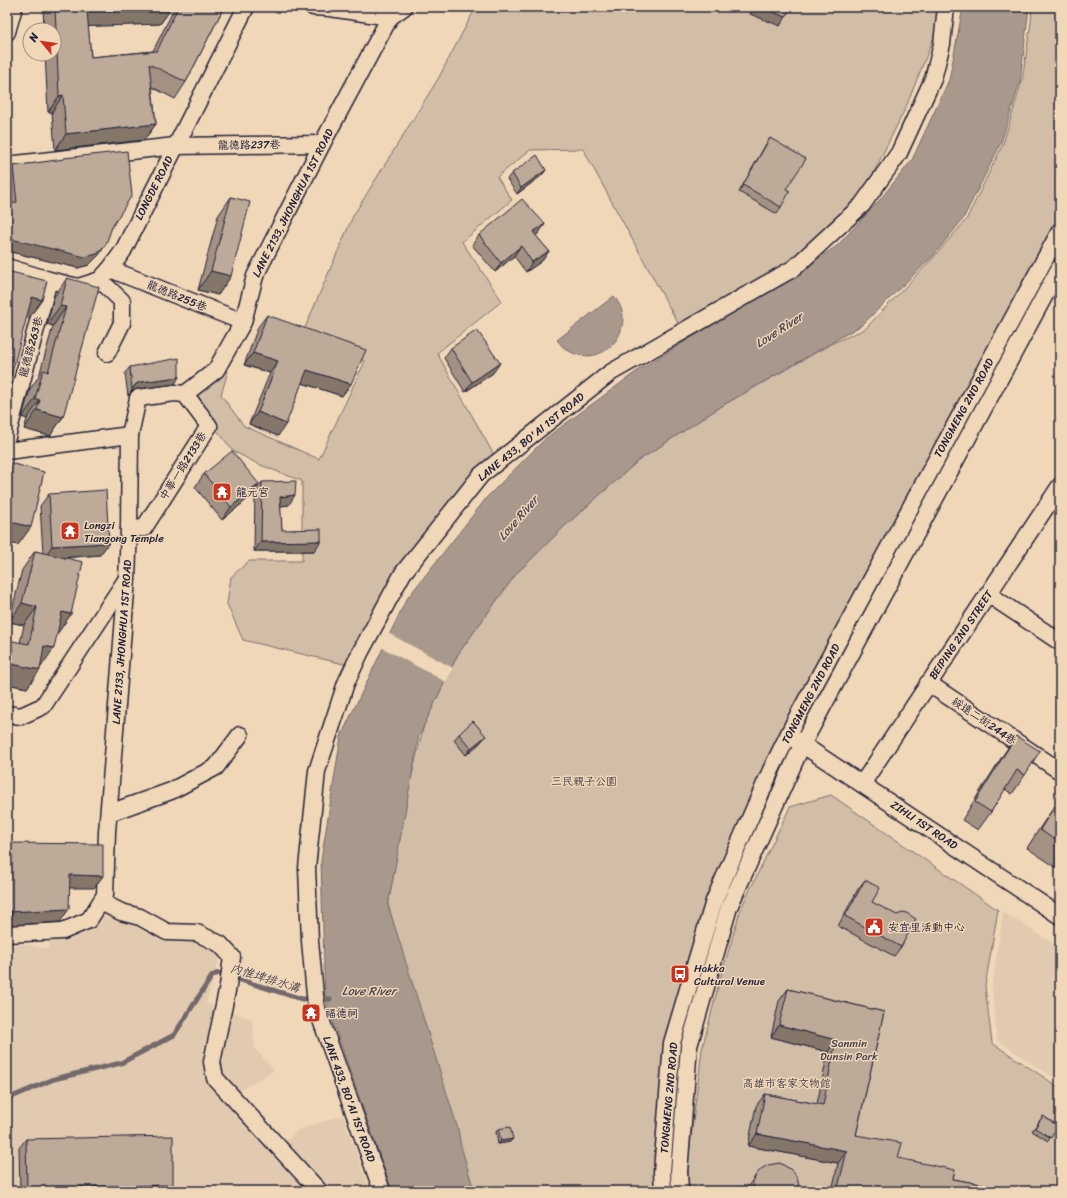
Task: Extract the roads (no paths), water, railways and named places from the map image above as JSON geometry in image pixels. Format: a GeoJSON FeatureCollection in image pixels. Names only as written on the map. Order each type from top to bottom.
{"type":"FeatureCollection","features":[{"type":"Feature","properties":{"kind":"street"},"geometry":{"type":"LineString","coordinates":[[7,32],[14,7]]}},
{"type":"Feature","properties":{"kind":"street","name":"LONGDE ROAD"},"geometry":{"type":"LineString","coordinates":[[105,274],[123,251],[246,7]]}},
{"type":"Feature","properties":{"kind":"street"},"geometry":{"type":"LineString","coordinates":[[313,7],[330,8],[390,18]]}},
{"type":"Feature","properties":{"kind":"street","name":"LANE 2133, JHONGHUA 1ST ROAD"},"geometry":{"type":"LineString","coordinates":[[7,934],[63,931],[89,920],[105,895],[109,813],[127,579],[130,435],[138,398],[174,393],[185,394],[216,370],[243,322],[255,276],[322,144],[390,18],[404,7]]}},
{"type":"Feature","properties":{"kind":"street","name":"LANE 433, BO'AI 1ST ROAD"},"geometry":{"type":"LineString","coordinates":[[382,1191],[316,999],[310,941],[307,868],[317,771],[346,683],[360,653],[403,573],[481,475],[610,373],[794,268],[862,205],[899,153],[933,79],[942,44],[946,7]]}},
{"type":"Feature","properties":{"kind":"street","name":"龍德路237巷"},"geometry":{"type":"LineString","coordinates":[[7,165],[175,146],[322,144]]}},
{"type":"Feature","properties":{"kind":"street","name":"TONGMENG 2ND ROAD"},"geometry":{"type":"LineString","coordinates":[[663,1191],[662,1172],[672,1043],[714,901],[771,770],[788,735],[1060,231]]}},
{"type":"Feature","properties":{"kind":"street"},"geometry":{"type":"LineString","coordinates":[[7,267],[78,287],[105,274],[122,301],[122,323],[107,354]]}},
{"type":"Feature","properties":{"kind":"street","name":"TONGMENG 2ND ROAD"},"geometry":{"type":"LineString","coordinates":[[680,1191],[679,1172],[689,1046],[729,907],[802,745],[910,544],[1054,296],[1060,267]]}},
{"type":"Feature","properties":{"kind":"street","name":"龍德路255巷"},"geometry":{"type":"LineString","coordinates":[[105,274],[243,322]]}},
{"type":"Feature","properties":{"kind":"street","name":"龍德路263巷"},"geometry":{"type":"LineString","coordinates":[[7,437],[49,280]]}},
{"type":"Feature","properties":{"kind":"street"},"geometry":{"type":"LineString","coordinates":[[1032,285],[1054,296]]}},
{"type":"Feature","properties":{"kind":"street","name":"中華一路2133巷"},"geometry":{"type":"LineString","coordinates":[[129,529],[144,528],[209,426],[185,394]]}},
{"type":"Feature","properties":{"kind":"street"},"geometry":{"type":"LineString","coordinates":[[7,451],[130,435]]}},
{"type":"Feature","properties":{"kind":"street","name":"BEIPING 2ND STREET"},"geometry":{"type":"LineString","coordinates":[[862,784],[1060,486]]}},
{"type":"Feature","properties":{"kind":"street"},"geometry":{"type":"LineString","coordinates":[[7,714],[21,716],[43,706],[127,579]]}},
{"type":"Feature","properties":{"kind":"street"},"geometry":{"type":"LineString","coordinates":[[988,594],[1058,637]]}},
{"type":"Feature","properties":{"kind":"street","name":"綏遠二街244巷"},"geometry":{"type":"LineString","coordinates":[[928,684],[1060,771]]}},
{"type":"Feature","properties":{"kind":"street"},"geometry":{"type":"LineString","coordinates":[[109,813],[171,791],[216,766],[240,735]]}},
{"type":"Feature","properties":{"kind":"street","name":"ZIHLI 1ST ROAD"},"geometry":{"type":"LineString","coordinates":[[788,735],[1060,916]]}},
{"type":"Feature","properties":{"kind":"street"},"geometry":{"type":"LineString","coordinates":[[101,902],[121,912],[140,917],[167,932],[197,933],[220,944],[232,957],[228,986],[212,1062],[215,1078],[319,1191]]}},
{"type":"Feature","properties":{"kind":"street"},"geometry":{"type":"LineString","coordinates":[[672,1043],[689,1046]]}},
{"type":"Feature","properties":{"kind":"water","name":"Love River"},"geometry":{"type":"Polygon","coordinates":[[[963,7],[1029,7],[1020,82],[1001,143],[963,219],[933,256],[862,325],[720,407],[638,461],[566,525],[516,574],[458,654],[419,736],[388,905],[458,1129],[461,1146],[474,1191],[392,1191],[325,999],[321,861],[341,736],[406,600],[488,496],[546,438],[640,369],[771,289],[837,246],[878,202],[912,160],[949,80],[963,7]]]}},
{"type":"Feature","properties":{"kind":"water"},"geometry":{"type":"Polygon","coordinates":[[[614,296],[618,301],[623,318],[622,329],[611,346],[604,352],[585,356],[575,354],[562,346],[557,340],[614,296]]]}},
{"type":"Feature","properties":{"kind":"waterway","name":"內惟埤排水溝"},"geometry":{"type":"LineString","coordinates":[[7,1099],[54,1079],[121,1063],[174,1035],[212,976],[218,973],[302,999],[330,999]]}},
{"type":"Feature","properties":{"kind":"place","name":"龍元宮"},"geometry":{"type":"Point","coordinates":[222,492]}},
{"type":"Feature","properties":{"kind":"place","name":"Longzi Tiangong Temple"},"geometry":{"type":"Point","coordinates":[70,531]}},
{"type":"Feature","properties":{"kind":"place","name":"安宜里活動中心"},"geometry":{"type":"Point","coordinates":[874,927]}},
{"type":"Feature","properties":{"kind":"place","name":"Hakka Cultural Venue"},"geometry":{"type":"Point","coordinates":[680,974]}},
{"type":"Feature","properties":{"kind":"place","name":"福德祠"},"geometry":{"type":"Point","coordinates":[311,1013]}},
{"type":"Feature","properties":{"kind":"park label","name":"三民親子公園"},"geometry":{"type":"Point","coordinates":[584,781]}},
{"type":"Feature","properties":{"kind":"park label","name":"Sanmin Dunsin Park"},"geometry":{"type":"Point","coordinates":[849,1049]}},
{"type":"Feature","properties":{"kind":"park label","name":"高雄市客家文物館"},"geometry":{"type":"Point","coordinates":[787,1083]}}]}
